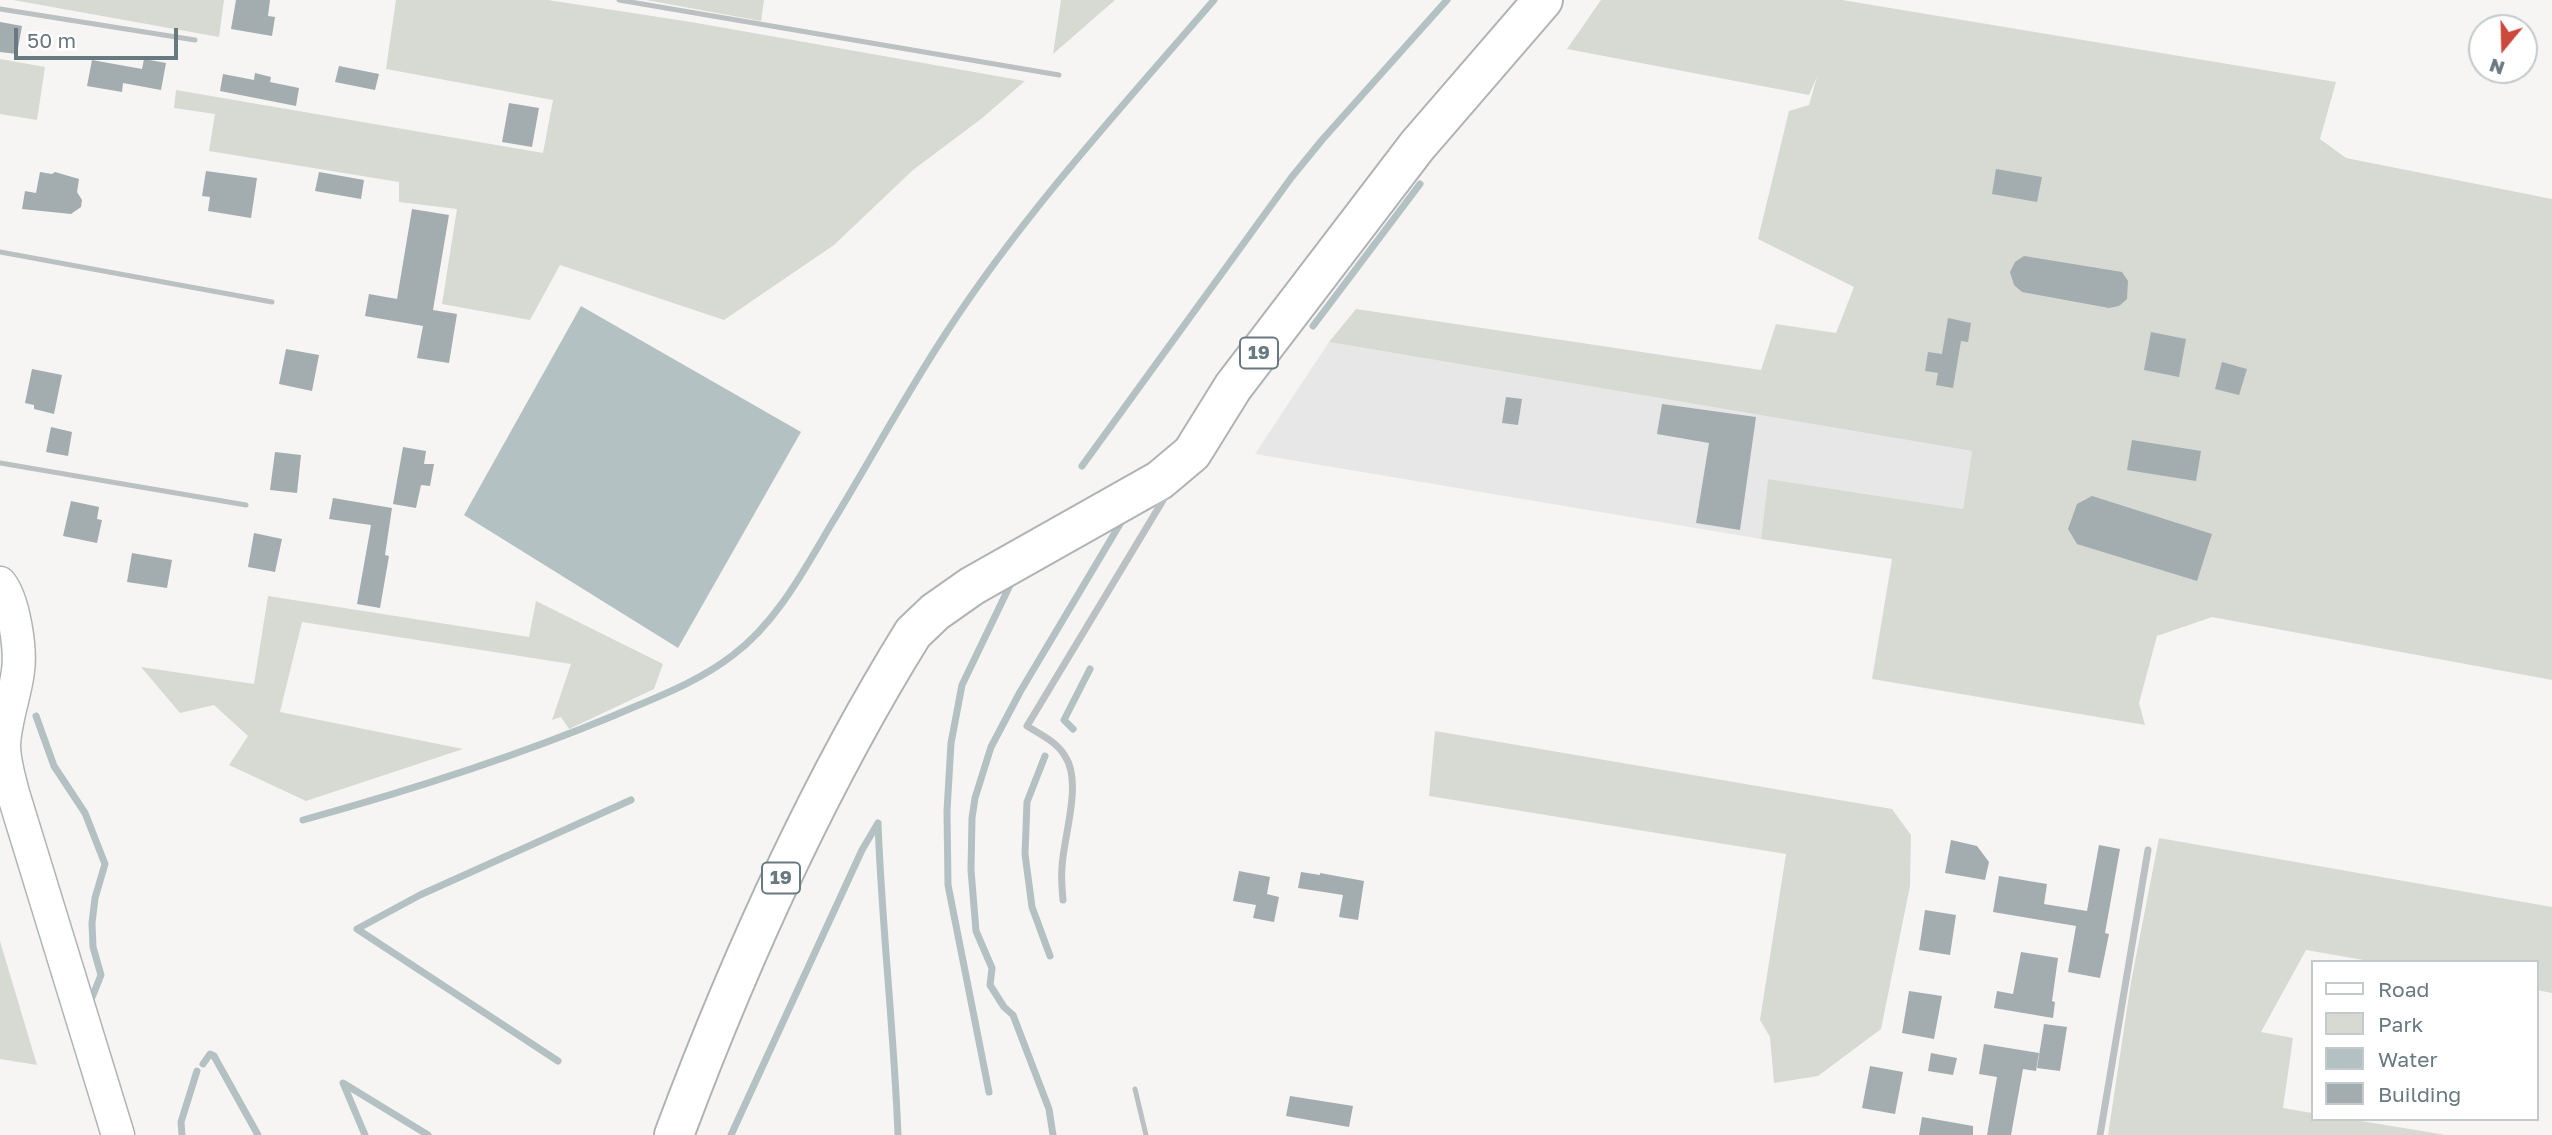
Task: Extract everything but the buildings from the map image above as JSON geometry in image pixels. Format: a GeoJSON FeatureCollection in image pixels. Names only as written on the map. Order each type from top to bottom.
{"type":"FeatureCollection","features":[{"type":"Feature","properties":{"kind":"highway","name":"19"},"geometry":{"type":"LineString","coordinates":[[674,1135],[765,910],[818,799],[913,633],[935,612],[972,586],[1185,465],[1233,387],[1416,146],[1543,0]]}},
{"type":"Feature","properties":{"kind":"main road"},"geometry":{"type":"LineString","coordinates":[[0,583],[10,601],[19,668],[7,723],[4,746],[6,765],[118,1135]]}},
{"type":"Feature","properties":{"kind":"street"},"geometry":{"type":"LineString","coordinates":[[1063,900],[1062,867],[1072,790],[1071,770],[1065,756],[1053,742],[1027,726],[1170,489]]}},
{"type":"Feature","properties":{"kind":"street"},"geometry":{"type":"LineString","coordinates":[[2099,1135],[2148,850]]}},
{"type":"Feature","properties":{"kind":"lane"},"geometry":{"type":"LineString","coordinates":[[619,0],[1059,75]]}},
{"type":"Feature","properties":{"kind":"lane"},"geometry":{"type":"LineString","coordinates":[[0,9],[195,40]]}},
{"type":"Feature","properties":{"kind":"lane"},"geometry":{"type":"LineString","coordinates":[[0,253],[272,302]]}},
{"type":"Feature","properties":{"kind":"lane"},"geometry":{"type":"LineString","coordinates":[[0,463],[246,505]]}},
{"type":"Feature","properties":{"kind":"lane"},"geometry":{"type":"LineString","coordinates":[[1135,1089],[1146,1135]]}},
{"type":"Feature","properties":{"kind":"shaded area"},"geometry":{"type":"Polygon","coordinates":[[[1329,342],[1972,451],[1963,509],[1768,479],[1761,539],[1255,454],[1329,342]]]}},
{"type":"Feature","properties":{"kind":"green space"},"geometry":{"type":"Polygon","coordinates":[[[13,0],[224,0],[219,37],[13,0]]]}},
{"type":"Feature","properties":{"kind":"green space"},"geometry":{"type":"Polygon","coordinates":[[[396,0],[548,0],[691,22],[1025,81],[981,119],[913,170],[834,245],[724,320],[560,265],[530,320],[442,304],[457,209],[399,202],[399,182],[209,151],[215,114],[174,108],[176,90],[543,153],[553,100],[386,69],[396,0]]]}},
{"type":"Feature","properties":{"kind":"green space"},"geometry":{"type":"Polygon","coordinates":[[[646,0],[764,0],[761,21],[646,0]]]}},
{"type":"Feature","properties":{"kind":"green space"},"geometry":{"type":"Polygon","coordinates":[[[1061,0],[1115,0],[1053,54],[1061,0]]]}},
{"type":"Feature","properties":{"kind":"green space"},"geometry":{"type":"Polygon","coordinates":[[[1601,0],[1842,0],[2336,82],[2320,139],[2346,158],[2552,199],[2552,680],[2212,617],[2157,636],[2139,703],[2145,725],[1872,679],[1892,559],[1761,539],[1768,479],[1963,509],[1972,451],[1329,342],[1356,309],[1761,370],[1776,324],[1836,333],[1854,287],[1758,239],[1789,111],[1809,105],[1817,77],[1809,95],[1567,49],[1601,0]]]}},
{"type":"Feature","properties":{"kind":"green space"},"geometry":{"type":"Polygon","coordinates":[[[0,59],[45,67],[37,120],[0,114],[0,59]]]}},
{"type":"Feature","properties":{"kind":"green space"},"geometry":{"type":"Polygon","coordinates":[[[268,596],[529,637],[536,601],[663,664],[654,689],[569,729],[561,717],[552,720],[571,664],[302,622],[280,712],[463,749],[306,801],[229,765],[248,736],[214,705],[180,713],[141,667],[254,684],[268,596]]]}},
{"type":"Feature","properties":{"kind":"green space"},"geometry":{"type":"Polygon","coordinates":[[[1435,731],[1892,809],[1911,835],[1910,886],[1881,1029],[1818,1076],[1774,1083],[1770,1037],[1760,1020],[1786,854],[1429,796],[1435,731]]]}},
{"type":"Feature","properties":{"kind":"green space"},"geometry":{"type":"Polygon","coordinates":[[[2159,838],[2552,907],[2552,993],[2538,990],[2538,960],[2364,960],[2306,950],[2261,1032],[2293,1038],[2283,1108],[2310,1113],[2310,1121],[2361,1121],[2446,1135],[2108,1135],[2131,982],[2159,838]]]}},
{"type":"Feature","properties":{"kind":"green space"},"geometry":{"type":"Polygon","coordinates":[[[0,941],[37,1065],[0,1059],[0,941]]]}},
{"type":"Feature","properties":{"kind":"water"},"geometry":{"type":"Polygon","coordinates":[[[581,306],[801,432],[678,648],[464,515],[581,306]]]}},
{"type":"Feature","properties":{"kind":"waterway"},"geometry":{"type":"LineString","coordinates":[[303,820],[460,773],[575,731],[690,682],[719,665],[749,642],[776,611],[800,577],[918,377],[978,286],[1075,161],[1214,0]]}},
{"type":"Feature","properties":{"kind":"waterway"},"geometry":{"type":"LineString","coordinates":[[1082,466],[1291,178],[1447,0]]}},
{"type":"Feature","properties":{"kind":"waterway"},"geometry":{"type":"LineString","coordinates":[[1313,326],[1420,184]]}},
{"type":"Feature","properties":{"kind":"waterway"},"geometry":{"type":"LineString","coordinates":[[1053,1135],[1049,1109],[1013,1015],[1004,1007],[990,985],[992,968],[976,931],[971,870],[972,818],[975,798],[991,747],[1020,692],[1123,519]]}},
{"type":"Feature","properties":{"kind":"waterway"},"geometry":{"type":"LineString","coordinates":[[989,1092],[948,885],[947,811],[951,743],[962,685],[1012,581]]}},
{"type":"Feature","properties":{"kind":"waterway"},"geometry":{"type":"LineString","coordinates":[[1073,729],[1064,720],[1090,669]]}},
{"type":"Feature","properties":{"kind":"waterway"},"geometry":{"type":"LineString","coordinates":[[36,716],[54,766],[85,813],[105,864],[95,898],[92,923],[93,947],[101,975],[89,1005]]}},
{"type":"Feature","properties":{"kind":"waterway"},"geometry":{"type":"LineString","coordinates":[[1045,756],[1027,802],[1025,854],[1032,907],[1050,956]]}},
{"type":"Feature","properties":{"kind":"waterway"},"geometry":{"type":"LineString","coordinates":[[558,1061],[357,929],[420,895],[631,800]]}},
{"type":"Feature","properties":{"kind":"waterway"},"geometry":{"type":"LineString","coordinates":[[731,1135],[862,850],[878,823]]}},
{"type":"Feature","properties":{"kind":"waterway"},"geometry":{"type":"LineString","coordinates":[[878,824],[898,1135]]}},
{"type":"Feature","properties":{"kind":"waterway"},"geometry":{"type":"LineString","coordinates":[[203,1064],[210,1054],[214,1056],[258,1135]]}},
{"type":"Feature","properties":{"kind":"waterway"},"geometry":{"type":"LineString","coordinates":[[182,1135],[181,1122],[197,1071]]}},
{"type":"Feature","properties":{"kind":"waterway"},"geometry":{"type":"LineString","coordinates":[[365,1135],[343,1083],[428,1135]]}}]}
